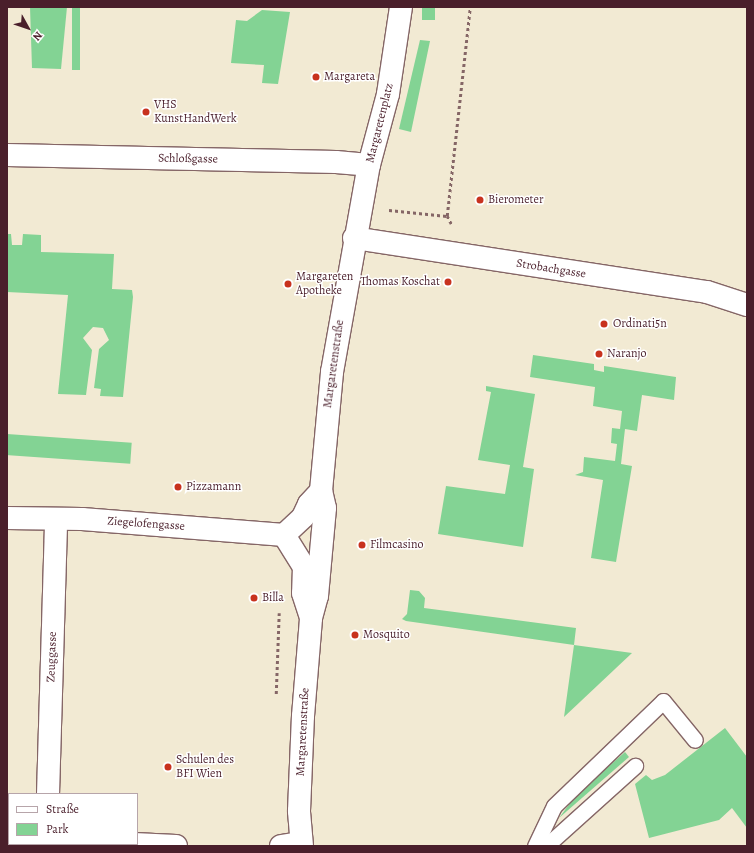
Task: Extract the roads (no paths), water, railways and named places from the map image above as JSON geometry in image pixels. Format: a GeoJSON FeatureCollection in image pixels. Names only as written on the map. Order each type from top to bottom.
{"type":"FeatureCollection","features":[{"type":"Feature","properties":{"kind":"street","name":"Margaretenplatz"},"geometry":{"type":"LineString","coordinates":[[354,238],[369,165],[388,94],[401,7]]}},
{"type":"Feature","properties":{"kind":"street","name":"Schloßgasse"},"geometry":{"type":"LineString","coordinates":[[7,155],[336,162],[369,165]]}},
{"type":"Feature","properties":{"kind":"street","name":"Strobachgasse"},"geometry":{"type":"LineString","coordinates":[[354,238],[707,292],[747,305]]}},
{"type":"Feature","properties":{"kind":"street","name":"Margaretenstraße"},"geometry":{"type":"LineString","coordinates":[[295,845],[299,811],[300,764],[311,618],[317,596],[325,508],[321,491],[332,372],[354,238]]}},
{"type":"Feature","properties":{"kind":"street"},"geometry":{"type":"LineString","coordinates":[[284,535],[303,517],[309,504],[321,491]]}},
{"type":"Feature","properties":{"kind":"street","name":"Ziegelofengasse"},"geometry":{"type":"LineString","coordinates":[[7,518],[82,520],[284,535]]}},
{"type":"Feature","properties":{"kind":"street","name":"Zeuggasse"},"geometry":{"type":"LineString","coordinates":[[48,793],[56,520]]}},
{"type":"Feature","properties":{"kind":"street","name":"Margaretenstraße"},"geometry":{"type":"LineString","coordinates":[[284,535],[304,567],[303,593],[311,618]]}},
{"type":"Feature","properties":{"kind":"street"},"geometry":{"type":"LineString","coordinates":[[138,844],[176,846]]}},
{"type":"Feature","properties":{"kind":"lane"},"geometry":{"type":"LineString","coordinates":[[535,846],[554,806],[663,701],[695,740]]}},
{"type":"Feature","properties":{"kind":"lane"},"geometry":{"type":"LineString","coordinates":[[546,846],[635,766]]}},
{"type":"Feature","properties":{"kind":"place","name":"Margareta"},"geometry":{"type":"Point","coordinates":[316,77]}},
{"type":"Feature","properties":{"kind":"place","name":"VHS KunstHandWerk"},"geometry":{"type":"Point","coordinates":[146,112]}},
{"type":"Feature","properties":{"kind":"place","name":"Bierometer"},"geometry":{"type":"Point","coordinates":[480,200]}},
{"type":"Feature","properties":{"kind":"place","name":"Thomas Koschat"},"geometry":{"type":"Point","coordinates":[448,282]}},
{"type":"Feature","properties":{"kind":"place","name":"Margareten Apotheke"},"geometry":{"type":"Point","coordinates":[288,284]}},
{"type":"Feature","properties":{"kind":"place","name":"Ordinati5n"},"geometry":{"type":"Point","coordinates":[604,324]}},
{"type":"Feature","properties":{"kind":"place","name":"Naranjo"},"geometry":{"type":"Point","coordinates":[599,354]}},
{"type":"Feature","properties":{"kind":"place","name":"Pizzamann"},"geometry":{"type":"Point","coordinates":[178,487]}},
{"type":"Feature","properties":{"kind":"place","name":"Filmcasino"},"geometry":{"type":"Point","coordinates":[362,545]}},
{"type":"Feature","properties":{"kind":"place","name":"Billa"},"geometry":{"type":"Point","coordinates":[254,598]}},
{"type":"Feature","properties":{"kind":"place","name":"Mosquito"},"geometry":{"type":"Point","coordinates":[355,635]}},
{"type":"Feature","properties":{"kind":"place","name":"Schulen des BFI Wien"},"geometry":{"type":"Point","coordinates":[168,767]}}]}
